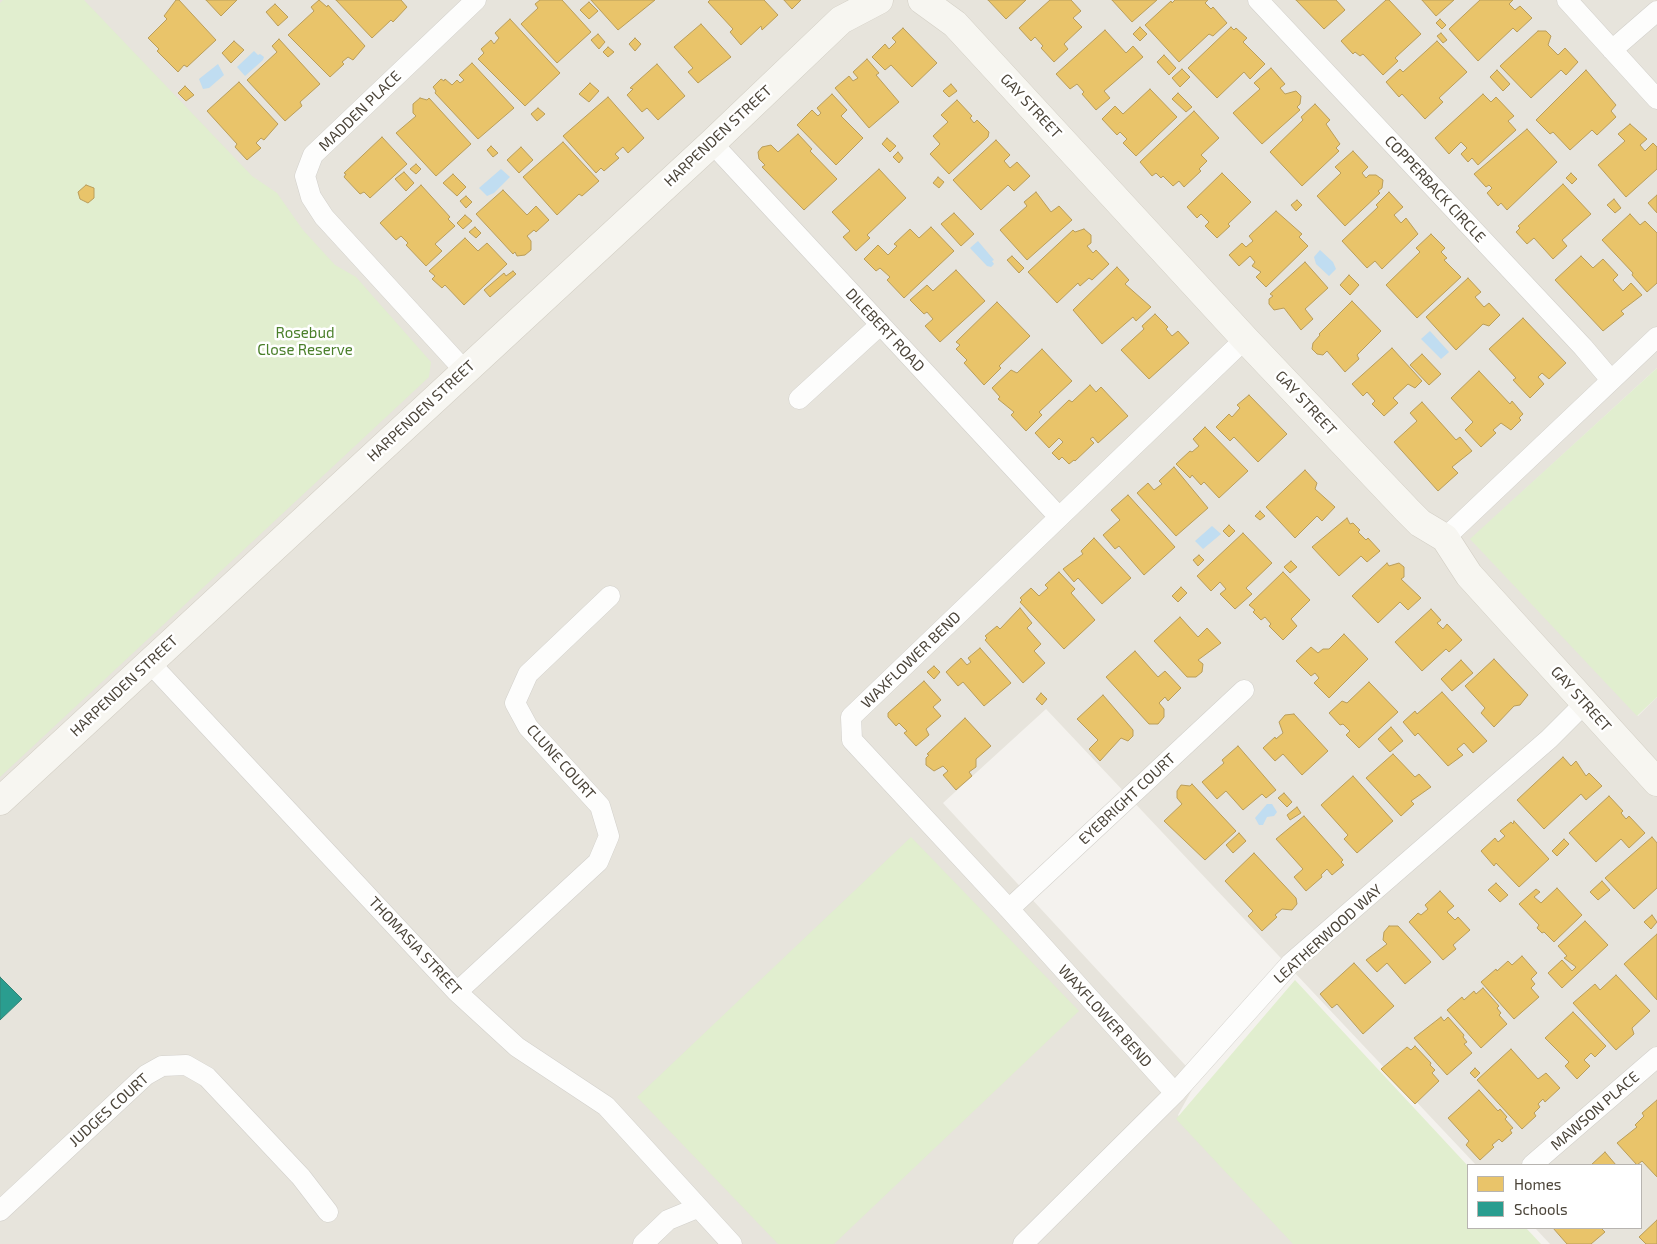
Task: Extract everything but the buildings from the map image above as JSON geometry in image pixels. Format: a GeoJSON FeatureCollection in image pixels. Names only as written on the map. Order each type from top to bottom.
{"type":"FeatureCollection","features":[{"type":"Feature","properties":{"kind":"street","name":"MADDEN PLACE"},"geometry":{"type":"LineString","coordinates":[[464,370],[324,217],[310,198],[305,176],[314,155],[476,0]]}},
{"type":"Feature","properties":{"kind":"street","name":"HARPENDEN STREET"},"geometry":{"type":"LineString","coordinates":[[0,801],[464,370],[712,143],[846,10],[879,0]]}},
{"type":"Feature","properties":{"kind":"street","name":"GAY STREET"},"geometry":{"type":"LineString","coordinates":[[922,0],[949,12],[1245,339],[1420,523],[1445,538],[1469,574],[1584,704],[1657,782]]}},
{"type":"Feature","properties":{"kind":"street","name":"COPPERBACK CIRCLE"},"geometry":{"type":"LineString","coordinates":[[1258,0],[1611,380]]}},
{"type":"Feature","properties":{"kind":"street"},"geometry":{"type":"LineString","coordinates":[[1566,0],[1657,99]]}},
{"type":"Feature","properties":{"kind":"street"},"geometry":{"type":"LineString","coordinates":[[1612,50],[1657,11]]}},
{"type":"Feature","properties":{"kind":"street","name":"DILEBERT ROAD"},"geometry":{"type":"LineString","coordinates":[[712,143],[1059,518]]}},
{"type":"Feature","properties":{"kind":"street"},"geometry":{"type":"LineString","coordinates":[[799,399],[880,325]]}},
{"type":"Feature","properties":{"kind":"street"},"geometry":{"type":"LineString","coordinates":[[1445,538],[1657,337]]}},
{"type":"Feature","properties":{"kind":"street","name":"WAXFLOWER BEND"},"geometry":{"type":"LineString","coordinates":[[1175,1093],[1009,908],[852,740],[851,717],[1245,339]]}},
{"type":"Feature","properties":{"kind":"street","name":"CLUNE COURT"},"geometry":{"type":"LineString","coordinates":[[457,992],[598,862],[609,836],[600,806],[528,727],[515,703],[528,674],[610,596]]}},
{"type":"Feature","properties":{"kind":"street","name":"THOMASIA STREET"},"geometry":{"type":"LineString","coordinates":[[150,663],[457,992],[517,1047],[606,1106],[697,1208]]}},
{"type":"Feature","properties":{"kind":"street","name":"EYEBRIGHT COURT"},"geometry":{"type":"LineString","coordinates":[[1009,908],[1244,690]]}},
{"type":"Feature","properties":{"kind":"street","name":"LEATHERWOOD WAY"},"geometry":{"type":"LineString","coordinates":[[1023,1244],[1175,1093],[1291,963],[1549,739],[1584,704]]}},
{"type":"Feature","properties":{"kind":"street","name":"MAWSON PLACE"},"geometry":{"type":"LineString","coordinates":[[1533,1164],[1657,1057]]}},
{"type":"Feature","properties":{"kind":"street","name":"JUDGES COURT"},"geometry":{"type":"LineString","coordinates":[[0,1211],[146,1075],[162,1066],[186,1065],[207,1077],[301,1177],[328,1212]]}},
{"type":"Feature","properties":{"kind":"street"},"geometry":{"type":"LineString","coordinates":[[642,1244],[668,1220],[697,1208],[732,1244]]}},
{"type":"Feature","properties":{"kind":"shaded area"},"geometry":{"type":"Polygon","coordinates":[[[0,0],[1657,0],[1657,368],[1471,539],[1638,716],[1657,697],[1657,1244],[1550,1244],[1536,1229],[1642,1229],[1642,1164],[1475,1164],[1046,709],[943,803],[1198,1079],[1178,1115],[1298,1244],[0,1244],[0,0]]]}},
{"type":"Feature","properties":{"kind":"green space","name":"Rosebud Close Reserve"},"geometry":{"type":"Polygon","coordinates":[[[3,0],[84,0],[252,176],[277,193],[303,230],[335,265],[356,277],[431,362],[429,377],[0,777],[0,3],[3,0]]]}},
{"type":"Feature","properties":{"kind":"green space"},"geometry":{"type":"Polygon","coordinates":[[[1657,368],[1657,697],[1637,716],[1470,539],[1657,368]]]}},
{"type":"Feature","properties":{"kind":"green space"},"geometry":{"type":"Polygon","coordinates":[[[911,837],[1079,1011],[834,1244],[778,1244],[637,1097],[911,837]]]}},
{"type":"Feature","properties":{"kind":"green space"},"geometry":{"type":"Polygon","coordinates":[[[1295,980],[1467,1165],[1467,1229],[1527,1229],[1541,1244],[1293,1244],[1176,1119],[1295,980]]]}},
{"type":"Feature","properties":{"kind":"water"},"geometry":{"type":"Polygon","coordinates":[[[254,51],[264,57],[263,60],[245,76],[237,67],[254,51]]]}},
{"type":"Feature","properties":{"kind":"water"},"geometry":{"type":"Polygon","coordinates":[[[218,64],[224,75],[209,88],[203,89],[199,79],[218,64]]]}},
{"type":"Feature","properties":{"kind":"water"},"geometry":{"type":"Polygon","coordinates":[[[501,169],[510,177],[494,193],[487,196],[479,188],[501,169]]]}},
{"type":"Feature","properties":{"kind":"water"},"geometry":{"type":"Polygon","coordinates":[[[978,241],[994,260],[992,261],[994,264],[991,267],[987,266],[970,248],[978,241]]]}},
{"type":"Feature","properties":{"kind":"water"},"geometry":{"type":"Polygon","coordinates":[[[1320,250],[1333,262],[1336,269],[1329,276],[1316,264],[1314,257],[1320,250]]]}},
{"type":"Feature","properties":{"kind":"water"},"geometry":{"type":"Polygon","coordinates":[[[1430,331],[1449,352],[1441,359],[1421,339],[1430,331]]]}},
{"type":"Feature","properties":{"kind":"water"},"geometry":{"type":"Polygon","coordinates":[[[1212,526],[1221,534],[1203,549],[1195,541],[1212,526]]]}},
{"type":"Feature","properties":{"kind":"water"},"geometry":{"type":"Polygon","coordinates":[[[1267,804],[1272,804],[1277,812],[1274,816],[1267,817],[1263,825],[1259,825],[1255,818],[1267,804]]]}}]}
